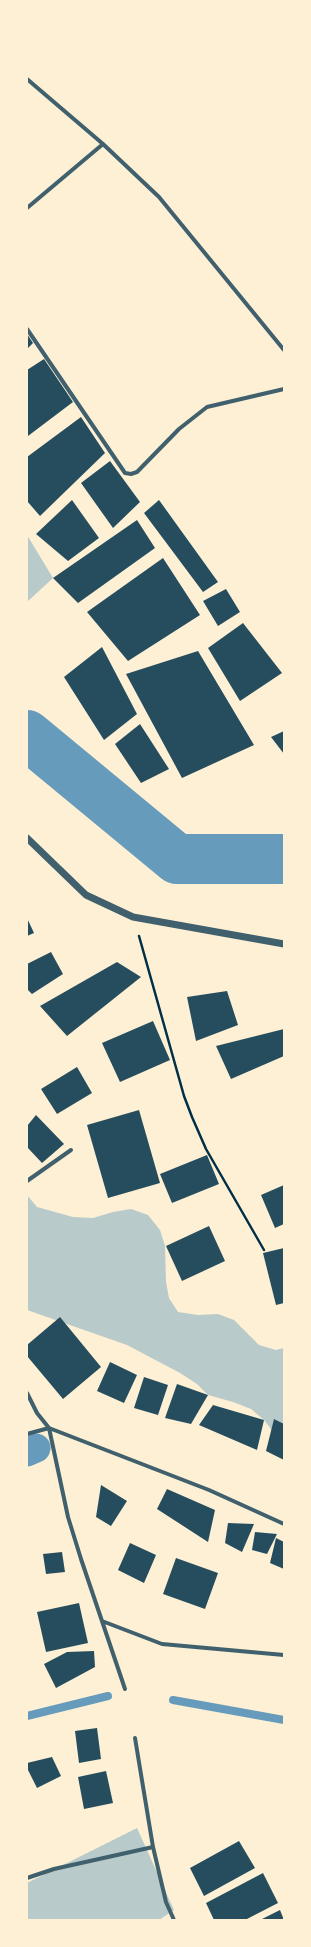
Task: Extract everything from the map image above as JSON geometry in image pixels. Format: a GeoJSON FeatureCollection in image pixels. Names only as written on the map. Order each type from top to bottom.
{"type":"FeatureCollection","features":[{"type":"Feature","properties":{"kind":"street"},"geometry":{"type":"LineString","coordinates":[[27,79],[103,144],[159,197],[284,350]]}},
{"type":"Feature","properties":{"kind":"street"},"geometry":{"type":"LineString","coordinates":[[27,208],[103,144]]}},
{"type":"Feature","properties":{"kind":"street"},"geometry":{"type":"LineString","coordinates":[[27,329],[125,473],[131,474],[137,472],[179,429],[207,407],[284,389]]}},
{"type":"Feature","properties":{"kind":"street"},"geometry":{"type":"LineString","coordinates":[[27,838],[86,894],[134,916],[284,944]]}},
{"type":"Feature","properties":{"kind":"street"},"geometry":{"type":"LineString","coordinates":[[27,1181],[71,1150]]}},
{"type":"Feature","properties":{"kind":"street"},"geometry":{"type":"LineString","coordinates":[[27,1393],[37,1413],[49,1428],[68,1517],[125,1689]]}},
{"type":"Feature","properties":{"kind":"street"},"geometry":{"type":"LineString","coordinates":[[27,1434],[49,1428],[209,1490],[284,1524]]}},
{"type":"Feature","properties":{"kind":"street"},"geometry":{"type":"LineString","coordinates":[[102,1621],[162,1644],[284,1655]]}},
{"type":"Feature","properties":{"kind":"street"},"geometry":{"type":"LineString","coordinates":[[136,1738],[153,1847],[166,1902],[174,1920]]}},
{"type":"Feature","properties":{"kind":"street"},"geometry":{"type":"LineString","coordinates":[[27,1878],[54,1869],[153,1847]]}},
{"type":"Feature","properties":{"kind":"path"},"geometry":{"type":"LineString","coordinates":[[134,916],[184,1096],[192,1117],[210,1155],[264,1250]]}},
{"type":"Feature","properties":{"kind":"shaded area"},"geometry":{"type":"Polygon","coordinates":[[[27,535],[53,578],[27,602],[27,535]]]}},
{"type":"Feature","properties":{"kind":"shaded area"},"geometry":{"type":"Polygon","coordinates":[[[27,1195],[37,1207],[73,1217],[93,1218],[113,1212],[131,1209],[148,1215],[160,1230],[165,1246],[166,1282],[169,1298],[178,1312],[198,1315],[218,1314],[234,1320],[259,1345],[276,1350],[284,1348],[284,1446],[264,1420],[251,1409],[208,1395],[197,1384],[180,1373],[127,1345],[27,1310],[27,1195]]]}},
{"type":"Feature","properties":{"kind":"shaded area"},"geometry":{"type":"Polygon","coordinates":[[[137,1828],[174,1910],[159,1920],[27,1920],[27,1883],[137,1828]]]}},
{"type":"Feature","properties":{"kind":"building"},"geometry":{"type":"Polygon","coordinates":[[[27,334],[33,343],[27,349],[27,334]]]}},
{"type":"Feature","properties":{"kind":"building"},"geometry":{"type":"Polygon","coordinates":[[[44,359],[73,402],[28,436],[27,370],[44,359]]]}},
{"type":"Feature","properties":{"kind":"building"},"geometry":{"type":"Polygon","coordinates":[[[81,417],[105,453],[40,516],[27,501],[27,457],[81,417]]]}},
{"type":"Feature","properties":{"kind":"building"},"geometry":{"type":"Polygon","coordinates":[[[110,461],[140,502],[113,528],[81,483],[110,461]]]}},
{"type":"Feature","properties":{"kind":"building"},"geometry":{"type":"Polygon","coordinates":[[[72,500],[99,538],[68,561],[36,534],[72,500]]]}},
{"type":"Feature","properties":{"kind":"building"},"geometry":{"type":"Polygon","coordinates":[[[159,500],[218,582],[203,592],[144,513],[159,500]]]}},
{"type":"Feature","properties":{"kind":"building"},"geometry":{"type":"Polygon","coordinates":[[[137,520],[155,548],[78,603],[53,578],[137,520]]]}},
{"type":"Feature","properties":{"kind":"building"},"geometry":{"type":"Polygon","coordinates":[[[163,558],[200,615],[128,661],[87,612],[163,558]]]}},
{"type":"Feature","properties":{"kind":"building"},"geometry":{"type":"Polygon","coordinates":[[[226,589],[240,612],[218,626],[203,601],[226,589]]]}},
{"type":"Feature","properties":{"kind":"building"},"geometry":{"type":"Polygon","coordinates":[[[243,623],[282,673],[240,701],[208,648],[243,623]]]}},
{"type":"Feature","properties":{"kind":"building"},"geometry":{"type":"Polygon","coordinates":[[[102,647],[137,714],[104,740],[64,677],[102,647]]]}},
{"type":"Feature","properties":{"kind":"building"},"geometry":{"type":"Polygon","coordinates":[[[198,651],[254,745],[182,778],[126,674],[198,651]]]}},
{"type":"Feature","properties":{"kind":"building"},"geometry":{"type":"Polygon","coordinates":[[[140,724],[169,769],[141,783],[115,744],[140,724]]]}},
{"type":"Feature","properties":{"kind":"building"},"geometry":{"type":"Polygon","coordinates":[[[284,731],[284,754],[271,737],[284,731]]]}},
{"type":"Feature","properties":{"kind":"building"},"geometry":{"type":"Polygon","coordinates":[[[27,918],[34,933],[27,936],[27,918]]]}},
{"type":"Feature","properties":{"kind":"building"},"geometry":{"type":"Polygon","coordinates":[[[51,952],[63,974],[32,994],[27,989],[27,964],[51,952]]]}},
{"type":"Feature","properties":{"kind":"building"},"geometry":{"type":"Polygon","coordinates":[[[117,962],[141,977],[67,1036],[40,1006],[117,962]]]}},
{"type":"Feature","properties":{"kind":"building"},"geometry":{"type":"Polygon","coordinates":[[[227,991],[238,1025],[196,1041],[187,997],[227,991]]]}},
{"type":"Feature","properties":{"kind":"building"},"geometry":{"type":"Polygon","coordinates":[[[153,1021],[170,1060],[120,1082],[102,1043],[153,1021]]]}},
{"type":"Feature","properties":{"kind":"building"},"geometry":{"type":"Polygon","coordinates":[[[284,1029],[284,1056],[231,1079],[216,1046],[284,1029]]]}},
{"type":"Feature","properties":{"kind":"building"},"geometry":{"type":"Polygon","coordinates":[[[77,1067],[92,1093],[57,1114],[41,1089],[77,1067]]]}},
{"type":"Feature","properties":{"kind":"building"},"geometry":{"type":"Polygon","coordinates":[[[139,1110],[160,1183],[108,1198],[87,1125],[139,1110]]]}},
{"type":"Feature","properties":{"kind":"building"},"geometry":{"type":"Polygon","coordinates":[[[36,1115],[64,1144],[42,1163],[27,1147],[27,1126],[36,1115]]]}},
{"type":"Feature","properties":{"kind":"building"},"geometry":{"type":"Polygon","coordinates":[[[207,1155],[219,1184],[172,1203],[160,1174],[207,1155]]]}},
{"type":"Feature","properties":{"kind":"building"},"geometry":{"type":"Polygon","coordinates":[[[284,1185],[284,1224],[275,1228],[261,1195],[284,1185]]]}},
{"type":"Feature","properties":{"kind":"building"},"geometry":{"type":"Polygon","coordinates":[[[209,1226],[225,1261],[182,1281],[166,1246],[209,1226]]]}},
{"type":"Feature","properties":{"kind":"building"},"geometry":{"type":"Polygon","coordinates":[[[284,1248],[284,1303],[276,1305],[263,1253],[284,1248]]]}},
{"type":"Feature","properties":{"kind":"building"},"geometry":{"type":"Polygon","coordinates":[[[60,1317],[101,1367],[63,1399],[27,1356],[27,1345],[60,1317]]]}},
{"type":"Feature","properties":{"kind":"building"},"geometry":{"type":"Polygon","coordinates":[[[110,1362],[137,1375],[124,1403],[97,1391],[110,1362]]]}},
{"type":"Feature","properties":{"kind":"building"},"geometry":{"type":"Polygon","coordinates":[[[144,1377],[168,1385],[158,1415],[134,1408],[144,1377]]]}},
{"type":"Feature","properties":{"kind":"building"},"geometry":{"type":"Polygon","coordinates":[[[177,1384],[208,1395],[191,1424],[165,1418],[177,1384]]]}},
{"type":"Feature","properties":{"kind":"building"},"geometry":{"type":"Polygon","coordinates":[[[213,1405],[264,1420],[257,1450],[199,1425],[213,1405]]]}},
{"type":"Feature","properties":{"kind":"building"},"geometry":{"type":"Polygon","coordinates":[[[274,1419],[284,1424],[284,1460],[266,1451],[274,1419]]]}},
{"type":"Feature","properties":{"kind":"building"},"geometry":{"type":"Polygon","coordinates":[[[101,1485],[127,1501],[111,1526],[96,1517],[101,1485]]]}},
{"type":"Feature","properties":{"kind":"building"},"geometry":{"type":"Polygon","coordinates":[[[167,1489],[215,1510],[208,1542],[157,1509],[167,1489]]]}},
{"type":"Feature","properties":{"kind":"building"},"geometry":{"type":"Polygon","coordinates":[[[228,1523],[254,1524],[242,1552],[225,1543],[228,1523]]]}},
{"type":"Feature","properties":{"kind":"building"},"geometry":{"type":"Polygon","coordinates":[[[255,1532],[277,1534],[267,1554],[252,1550],[255,1532]]]}},
{"type":"Feature","properties":{"kind":"building"},"geometry":{"type":"Polygon","coordinates":[[[276,1538],[284,1542],[284,1569],[270,1563],[276,1538]]]}},
{"type":"Feature","properties":{"kind":"building"},"geometry":{"type":"Polygon","coordinates":[[[130,1543],[156,1555],[144,1583],[118,1570],[130,1543]]]}},
{"type":"Feature","properties":{"kind":"building"},"geometry":{"type":"Polygon","coordinates":[[[62,1552],[65,1572],[46,1574],[43,1554],[62,1552]]]}},
{"type":"Feature","properties":{"kind":"building"},"geometry":{"type":"Polygon","coordinates":[[[176,1558],[218,1573],[205,1609],[163,1594],[176,1558]]]}},
{"type":"Feature","properties":{"kind":"building"},"geometry":{"type":"Polygon","coordinates":[[[79,1603],[88,1643],[46,1652],[37,1612],[79,1603]]]}},
{"type":"Feature","properties":{"kind":"building"},"geometry":{"type":"Polygon","coordinates":[[[94,1651],[95,1667],[56,1688],[44,1664],[67,1652],[94,1651]]]}},
{"type":"Feature","properties":{"kind":"building"},"geometry":{"type":"Polygon","coordinates":[[[97,1728],[101,1759],[79,1763],[75,1731],[97,1728]]]}},
{"type":"Feature","properties":{"kind":"building"},"geometry":{"type":"Polygon","coordinates":[[[52,1757],[61,1776],[37,1788],[27,1768],[27,1763],[52,1757]]]}},
{"type":"Feature","properties":{"kind":"building"},"geometry":{"type":"Polygon","coordinates":[[[106,1771],[113,1803],[84,1809],[78,1777],[106,1771]]]}},
{"type":"Feature","properties":{"kind":"building"},"geometry":{"type":"Polygon","coordinates":[[[239,1841],[255,1868],[204,1896],[190,1868],[239,1841]]]}},
{"type":"Feature","properties":{"kind":"building"},"geometry":{"type":"Polygon","coordinates":[[[263,1873],[278,1903],[245,1920],[214,1920],[206,1903],[263,1873]]]}},
{"type":"Feature","properties":{"kind":"building"},"geometry":{"type":"Polygon","coordinates":[[[280,1910],[284,1920],[260,1920],[280,1910]]]}},
{"type":"Feature","properties":{"kind":"waterway"},"geometry":{"type":"LineString","coordinates":[[27,735],[177,859],[284,859]]}},
{"type":"Feature","properties":{"kind":"waterway"},"geometry":{"type":"LineString","coordinates":[[27,1452],[36,1448]]}},
{"type":"Feature","properties":{"kind":"waterway"},"geometry":{"type":"LineString","coordinates":[[27,1716],[108,1696]]}},
{"type":"Feature","properties":{"kind":"waterway"},"geometry":{"type":"LineString","coordinates":[[173,1700],[284,1720]]}}]}
